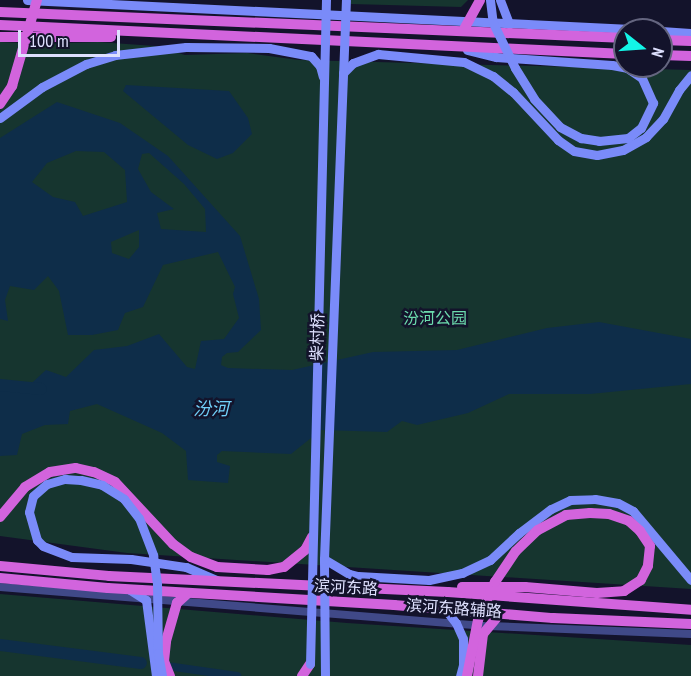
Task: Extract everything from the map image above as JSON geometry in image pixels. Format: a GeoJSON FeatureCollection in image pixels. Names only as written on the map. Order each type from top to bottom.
{"type":"FeatureCollection","features":[{"type":"Feature","properties":{"kind":"highway"},"geometry":{"type":"LineString","coordinates":[[0,104],[12,86],[37,0]]}},
{"type":"Feature","properties":{"kind":"highway"},"geometry":{"type":"LineString","coordinates":[[466,26],[480,0]]}},
{"type":"Feature","properties":{"kind":"highway"},"geometry":{"type":"LineString","coordinates":[[0,12],[466,26],[613,37]]}},
{"type":"Feature","properties":{"kind":"highway"},"geometry":{"type":"LineString","coordinates":[[0,25],[613,53]]}},
{"type":"Feature","properties":{"kind":"highway"},"geometry":{"type":"LineString","coordinates":[[0,37],[106,38],[132,32]]}},
{"type":"Feature","properties":{"kind":"highway"},"geometry":{"type":"LineString","coordinates":[[673,40],[691,41]]}},
{"type":"Feature","properties":{"kind":"highway"},"geometry":{"type":"LineString","coordinates":[[673,55],[691,56]]}},
{"type":"Feature","properties":{"kind":"highway"},"geometry":{"type":"LineString","coordinates":[[0,517],[26,487],[50,472],[76,468],[94,472],[115,482],[173,544],[191,557],[217,567],[268,570],[284,567],[305,550],[312,537]]}},
{"type":"Feature","properties":{"kind":"highway"},"geometry":{"type":"LineString","coordinates":[[431,591],[463,587],[525,587],[597,593],[624,591],[641,580],[648,566],[650,546],[640,531],[629,521],[609,514],[566,515],[538,530],[516,551],[495,582],[478,620],[467,676]]}},
{"type":"Feature","properties":{"kind":"highway","name":"滨河东路"},"geometry":{"type":"LineString","coordinates":[[0,566],[109,576],[431,591],[691,610]]}},
{"type":"Feature","properties":{"kind":"highway","name":"滨河东路"},"geometry":{"type":"LineString","coordinates":[[0,578],[130,590],[691,624]]}},
{"type":"Feature","properties":{"kind":"highway"},"geometry":{"type":"LineString","coordinates":[[170,676],[164,661],[166,641],[177,603],[188,593]]}},
{"type":"Feature","properties":{"kind":"highway"},"geometry":{"type":"LineString","coordinates":[[478,676],[483,634],[500,614]]}},
{"type":"Feature","properties":{"kind":"highway"},"geometry":{"type":"LineString","coordinates":[[302,676],[310,664]]}},
{"type":"Feature","properties":{"kind":"main road"},"geometry":{"type":"LineString","coordinates":[[27,0],[91,1],[466,26],[509,24],[613,28]]}},
{"type":"Feature","properties":{"kind":"main road","name":"柴村桥"},"geometry":{"type":"LineString","coordinates":[[310,676],[326,0]]}},
{"type":"Feature","properties":{"kind":"main road","name":"柴村桥"},"geometry":{"type":"LineString","coordinates":[[325,676],[324,559],[346,0]]}},
{"type":"Feature","properties":{"kind":"main road"},"geometry":{"type":"LineString","coordinates":[[453,46],[496,57],[612,64],[627,68],[642,78],[653,103],[641,128],[628,138],[614,141],[590,139],[560,127],[534,99],[515,68],[494,23],[490,0]]}},
{"type":"Feature","properties":{"kind":"main road"},"geometry":{"type":"LineString","coordinates":[[500,0],[509,24]]}},
{"type":"Feature","properties":{"kind":"main road"},"geometry":{"type":"LineString","coordinates":[[91,1],[96,7],[118,17]]}},
{"type":"Feature","properties":{"kind":"main road"},"geometry":{"type":"LineString","coordinates":[[673,32],[691,33]]}},
{"type":"Feature","properties":{"kind":"main road"},"geometry":{"type":"LineString","coordinates":[[0,118],[42,87],[86,64],[115,55],[186,47],[294,51],[311,56],[320,66],[325,82]]}},
{"type":"Feature","properties":{"kind":"main road"},"geometry":{"type":"LineString","coordinates":[[343,73],[353,63],[378,54],[464,62],[493,76],[513,92],[558,140],[574,151],[597,155],[623,150],[646,137],[663,119],[679,90],[691,75]]}},
{"type":"Feature","properties":{"kind":"main road"},"geometry":{"type":"LineString","coordinates":[[162,676],[158,652],[157,584],[153,555],[139,518],[124,499],[102,485],[81,480],[64,479],[47,484],[33,496],[29,512],[37,540],[43,546],[72,557],[131,559],[186,567],[222,582]]}},
{"type":"Feature","properties":{"kind":"main road"},"geometry":{"type":"LineString","coordinates":[[324,559],[358,576],[429,580],[462,573],[490,560],[519,533],[551,509],[570,500],[595,499],[618,503],[633,511],[691,580]]}},
{"type":"Feature","properties":{"kind":"main road"},"geometry":{"type":"LineString","coordinates":[[130,590],[147,600],[156,676]]}},
{"type":"Feature","properties":{"kind":"main road"},"geometry":{"type":"LineString","coordinates":[[445,609],[456,623],[463,639],[463,665],[460,676]]}},
{"type":"Feature","properties":{"kind":"street","name":"滨河东路辅路"},"geometry":{"type":"LineString","coordinates":[[0,587],[177,603],[489,626],[691,634]]}},
{"type":"Feature","properties":{"kind":"green space"},"geometry":{"type":"Polygon","coordinates":[[[351,0],[468,0],[461,7],[351,4],[351,0]]]}},
{"type":"Feature","properties":{"kind":"green space","name":"汾河公园"},"geometry":{"type":"Polygon","coordinates":[[[0,42],[40,44],[98,42],[155,46],[185,55],[247,53],[299,60],[613,68],[613,78],[673,78],[673,70],[691,70],[691,589],[127,553],[0,536],[0,42]]]}},
{"type":"Feature","properties":{"kind":"green space"},"geometry":{"type":"Polygon","coordinates":[[[0,594],[347,623],[691,645],[691,676],[0,676],[0,594]]]}},
{"type":"Feature","properties":{"kind":"water"},"geometry":{"type":"Polygon","coordinates":[[[126,85],[229,91],[248,118],[252,134],[233,153],[217,159],[188,145],[123,91],[126,85]]]}},
{"type":"Feature","properties":{"kind":"water","name":"汾河"},"geometry":{"type":"Polygon","coordinates":[[[57,102],[120,123],[168,156],[240,236],[259,299],[261,330],[238,352],[227,353],[222,357],[221,365],[228,368],[292,370],[373,352],[457,350],[547,328],[599,322],[691,339],[691,384],[590,394],[509,394],[468,413],[417,425],[402,421],[387,432],[321,430],[291,454],[222,451],[217,455],[217,462],[230,466],[228,483],[188,480],[186,451],[162,433],[97,404],[70,411],[68,424],[45,425],[22,434],[17,455],[0,456],[0,379],[3,387],[23,391],[46,370],[66,377],[94,350],[127,346],[159,334],[187,367],[195,369],[201,341],[224,339],[239,318],[233,294],[235,287],[218,252],[163,265],[143,307],[125,313],[118,330],[92,335],[68,335],[59,291],[48,276],[34,290],[10,286],[5,300],[8,321],[0,319],[0,138],[57,102]],[[76,151],[47,163],[32,182],[53,197],[75,202],[83,216],[127,202],[125,170],[104,152],[76,151]],[[149,153],[142,154],[138,169],[151,192],[174,209],[157,213],[161,229],[206,232],[205,209],[184,184],[149,153]],[[139,230],[111,242],[112,253],[129,259],[139,247],[139,230]]]}},
{"type":"Feature","properties":{"kind":"waterway","name":"汾河"},"geometry":{"type":"LineString","coordinates":[[0,385],[41,389]]}},
{"type":"Feature","properties":{"kind":"waterway"},"geometry":{"type":"LineString","coordinates":[[0,645],[141,663]]}},
{"type":"Feature","properties":{"kind":"waterway"},"geometry":{"type":"LineString","coordinates":[[167,666],[237,676]]}}]}
